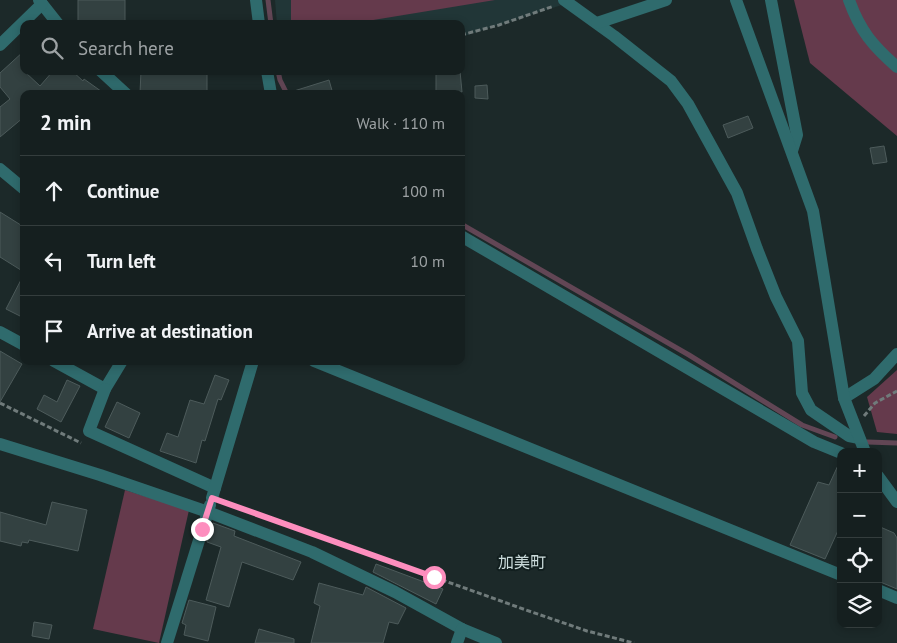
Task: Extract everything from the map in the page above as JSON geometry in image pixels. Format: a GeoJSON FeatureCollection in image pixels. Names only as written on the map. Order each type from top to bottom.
{"type":"FeatureCollection","features":[{"type":"Feature","properties":{"kind":"street"},"geometry":{"type":"LineString","coordinates":[[256,0],[258,20]]}},
{"type":"Feature","properties":{"kind":"street"},"geometry":{"type":"LineString","coordinates":[[597,23],[666,0]]}},
{"type":"Feature","properties":{"kind":"street"},"geometry":{"type":"LineString","coordinates":[[736,0],[813,211],[844,398],[863,448]]}},
{"type":"Feature","properties":{"kind":"street"},"geometry":{"type":"LineString","coordinates":[[771,0],[797,135],[792,151]]}},
{"type":"Feature","properties":{"kind":"street"},"geometry":{"type":"LineString","coordinates":[[849,0],[854,15],[866,35],[877,50],[897,67]]}},
{"type":"Feature","properties":{"kind":"street"},"geometry":{"type":"LineString","coordinates":[[566,1],[672,81],[688,104],[737,193],[757,250],[776,296],[798,341],[802,393],[811,410],[848,436],[859,438]]}},
{"type":"Feature","properties":{"kind":"street"},"geometry":{"type":"LineString","coordinates":[[24,20],[41,2],[55,20]]}},
{"type":"Feature","properties":{"kind":"street"},"geometry":{"type":"LineString","coordinates":[[0,45],[20,24]]}},
{"type":"Feature","properties":{"kind":"street"},"geometry":{"type":"LineString","coordinates":[[105,75],[122,90]]}},
{"type":"Feature","properties":{"kind":"street"},"geometry":{"type":"LineString","coordinates":[[268,75],[270,90]]}},
{"type":"Feature","properties":{"kind":"street"},"geometry":{"type":"LineString","coordinates":[[0,169],[20,186]]}},
{"type":"Feature","properties":{"kind":"street"},"geometry":{"type":"LineString","coordinates":[[465,238],[814,442],[837,451]]}},
{"type":"Feature","properties":{"kind":"street"},"geometry":{"type":"LineString","coordinates":[[0,332],[20,343]]}},
{"type":"Feature","properties":{"kind":"street"},"geometry":{"type":"LineString","coordinates":[[844,398],[874,379],[897,354]]}},
{"type":"Feature","properties":{"kind":"street"},"geometry":{"type":"LineString","coordinates":[[61,365],[105,389]]}},
{"type":"Feature","properties":{"kind":"street"},"geometry":{"type":"LineString","coordinates":[[120,365],[105,389],[89,431],[214,493]]}},
{"type":"Feature","properties":{"kind":"street"},"geometry":{"type":"LineString","coordinates":[[167,643],[252,365]]}},
{"type":"Feature","properties":{"kind":"street"},"geometry":{"type":"LineString","coordinates":[[324,365],[837,573]]}},
{"type":"Feature","properties":{"kind":"street"},"geometry":{"type":"LineString","coordinates":[[0,444],[100,475],[208,512],[312,552],[395,592],[462,629],[496,643]]}},
{"type":"Feature","properties":{"kind":"street"},"geometry":{"type":"LineString","coordinates":[[882,481],[897,502]]}},
{"type":"Feature","properties":{"kind":"street"},"geometry":{"type":"LineString","coordinates":[[882,592],[897,598]]}},
{"type":"Feature","properties":{"kind":"street"},"geometry":{"type":"LineString","coordinates":[[457,643],[462,629]]}},
{"type":"Feature","properties":{"kind":"path"},"geometry":{"type":"LineString","coordinates":[[465,34],[499,25],[566,1]]}},
{"type":"Feature","properties":{"kind":"path"},"geometry":{"type":"LineString","coordinates":[[852,420],[863,418],[875,404],[897,391]]}},
{"type":"Feature","properties":{"kind":"path"},"geometry":{"type":"LineString","coordinates":[[249,511],[526,610],[634,643]]}},
{"type":"Feature","properties":{"kind":"shaded area"},"geometry":{"type":"Polygon","coordinates":[[[275,0],[559,0],[565,4],[465,36],[465,20],[277,20],[275,0]]]}},
{"type":"Feature","properties":{"kind":"shaded area"},"geometry":{"type":"Polygon","coordinates":[[[291,0],[495,0],[373,20],[291,20],[291,0]]]}},
{"type":"Feature","properties":{"kind":"shaded area"},"geometry":{"type":"Polygon","coordinates":[[[794,0],[897,0],[897,136],[810,63],[794,0]]]}},
{"type":"Feature","properties":{"kind":"shaded area"},"geometry":{"type":"Polygon","coordinates":[[[897,370],[897,434],[877,432],[867,397],[897,370]]]}},
{"type":"Feature","properties":{"kind":"shaded area"},"geometry":{"type":"Polygon","coordinates":[[[125,490],[189,510],[159,643],[93,629],[125,490]]]}},
{"type":"Feature","properties":{"kind":"building"},"geometry":{"type":"Polygon","coordinates":[[[78,0],[125,0],[125,20],[78,20],[78,0]]]}},
{"type":"Feature","properties":{"kind":"building"},"geometry":{"type":"Polygon","coordinates":[[[20,55],[20,75],[28,75],[40,86],[50,75],[76,75],[99,90],[20,90],[20,120],[0,137],[0,107],[10,99],[0,87],[0,73],[20,55]]]}},
{"type":"Feature","properties":{"kind":"building"},"geometry":{"type":"Polygon","coordinates":[[[141,75],[207,75],[207,90],[140,90],[141,75]]]}},
{"type":"Feature","properties":{"kind":"building"},"geometry":{"type":"Polygon","coordinates":[[[436,75],[460,75],[462,90],[436,90],[436,75]]]}},
{"type":"Feature","properties":{"kind":"building"},"geometry":{"type":"Polygon","coordinates":[[[329,80],[332,90],[297,90],[329,80]]]}},
{"type":"Feature","properties":{"kind":"building"},"geometry":{"type":"Polygon","coordinates":[[[487,85],[488,99],[475,98],[475,86],[487,85]]]}},
{"type":"Feature","properties":{"kind":"building"},"geometry":{"type":"Polygon","coordinates":[[[748,116],[753,128],[728,138],[723,125],[748,116]]]}},
{"type":"Feature","properties":{"kind":"building"},"geometry":{"type":"Polygon","coordinates":[[[884,146],[887,162],[873,164],[870,148],[884,146]]]}},
{"type":"Feature","properties":{"kind":"building"},"geometry":{"type":"Polygon","coordinates":[[[0,212],[20,224],[20,270],[0,257],[0,212]]]}},
{"type":"Feature","properties":{"kind":"building"},"geometry":{"type":"Polygon","coordinates":[[[20,282],[20,316],[6,309],[20,282]]]}},
{"type":"Feature","properties":{"kind":"building"},"geometry":{"type":"Polygon","coordinates":[[[0,351],[21,365],[0,402],[0,351]]]}},
{"type":"Feature","properties":{"kind":"building"},"geometry":{"type":"Polygon","coordinates":[[[215,375],[229,380],[221,400],[218,399],[205,441],[202,440],[196,463],[160,451],[167,433],[178,437],[190,400],[204,404],[215,375]]]}},
{"type":"Feature","properties":{"kind":"building"},"geometry":{"type":"Polygon","coordinates":[[[67,380],[80,386],[61,422],[37,409],[44,395],[57,402],[67,380]]]}},
{"type":"Feature","properties":{"kind":"building"},"geometry":{"type":"Polygon","coordinates":[[[117,402],[140,413],[129,438],[105,427],[117,402]]]}},
{"type":"Feature","properties":{"kind":"building"},"geometry":{"type":"Polygon","coordinates":[[[837,468],[837,533],[825,559],[790,545],[818,482],[829,485],[837,468]]]}},
{"type":"Feature","properties":{"kind":"building"},"geometry":{"type":"Polygon","coordinates":[[[52,502],[87,510],[78,551],[29,540],[28,543],[22,542],[21,546],[0,541],[0,512],[46,525],[52,502]]]}},
{"type":"Feature","properties":{"kind":"building"},"geometry":{"type":"Polygon","coordinates":[[[213,523],[235,531],[234,536],[301,562],[293,580],[242,562],[229,607],[206,600],[221,547],[207,542],[213,523]]]}},
{"type":"Feature","properties":{"kind":"building"},"geometry":{"type":"Polygon","coordinates":[[[882,528],[894,533],[897,538],[897,589],[882,583],[882,528]]]}},
{"type":"Feature","properties":{"kind":"building"},"geometry":{"type":"Polygon","coordinates":[[[376,564],[443,589],[436,604],[373,572],[376,564]]]}},
{"type":"Feature","properties":{"kind":"building"},"geometry":{"type":"Polygon","coordinates":[[[319,583],[363,595],[366,587],[406,608],[398,624],[389,622],[383,643],[311,643],[320,606],[314,603],[319,583]]]}},
{"type":"Feature","properties":{"kind":"building"},"geometry":{"type":"Polygon","coordinates":[[[189,600],[216,607],[208,641],[184,635],[186,625],[182,623],[189,600]]]}},
{"type":"Feature","properties":{"kind":"building"},"geometry":{"type":"Polygon","coordinates":[[[34,622],[52,625],[49,639],[32,636],[34,622]]]}},
{"type":"Feature","properties":{"kind":"building"},"geometry":{"type":"Polygon","coordinates":[[[259,629],[294,639],[294,643],[255,643],[259,629]]]}},
{"type":"Feature","properties":{"kind":"waterway"},"geometry":{"type":"LineString","coordinates":[[268,0],[270,20]]}},
{"type":"Feature","properties":{"kind":"waterway"},"geometry":{"type":"LineString","coordinates":[[279,75],[285,90]]}},
{"type":"Feature","properties":{"kind":"waterway"},"geometry":{"type":"LineString","coordinates":[[465,226],[689,355],[802,425],[835,437]]}},
{"type":"Feature","properties":{"kind":"waterway"},"geometry":{"type":"LineString","coordinates":[[867,442],[897,443]]}},
{"type":"Feature","properties":{"kind":"district","name":"加美町"},"geometry":{"type":"Point","coordinates":[522,562]}},
{"type":"Feature","properties":{"kind":"route"},"geometry":{"type":"LineString","coordinates":[[202,529],[212,498],[434,577]]}}]}
